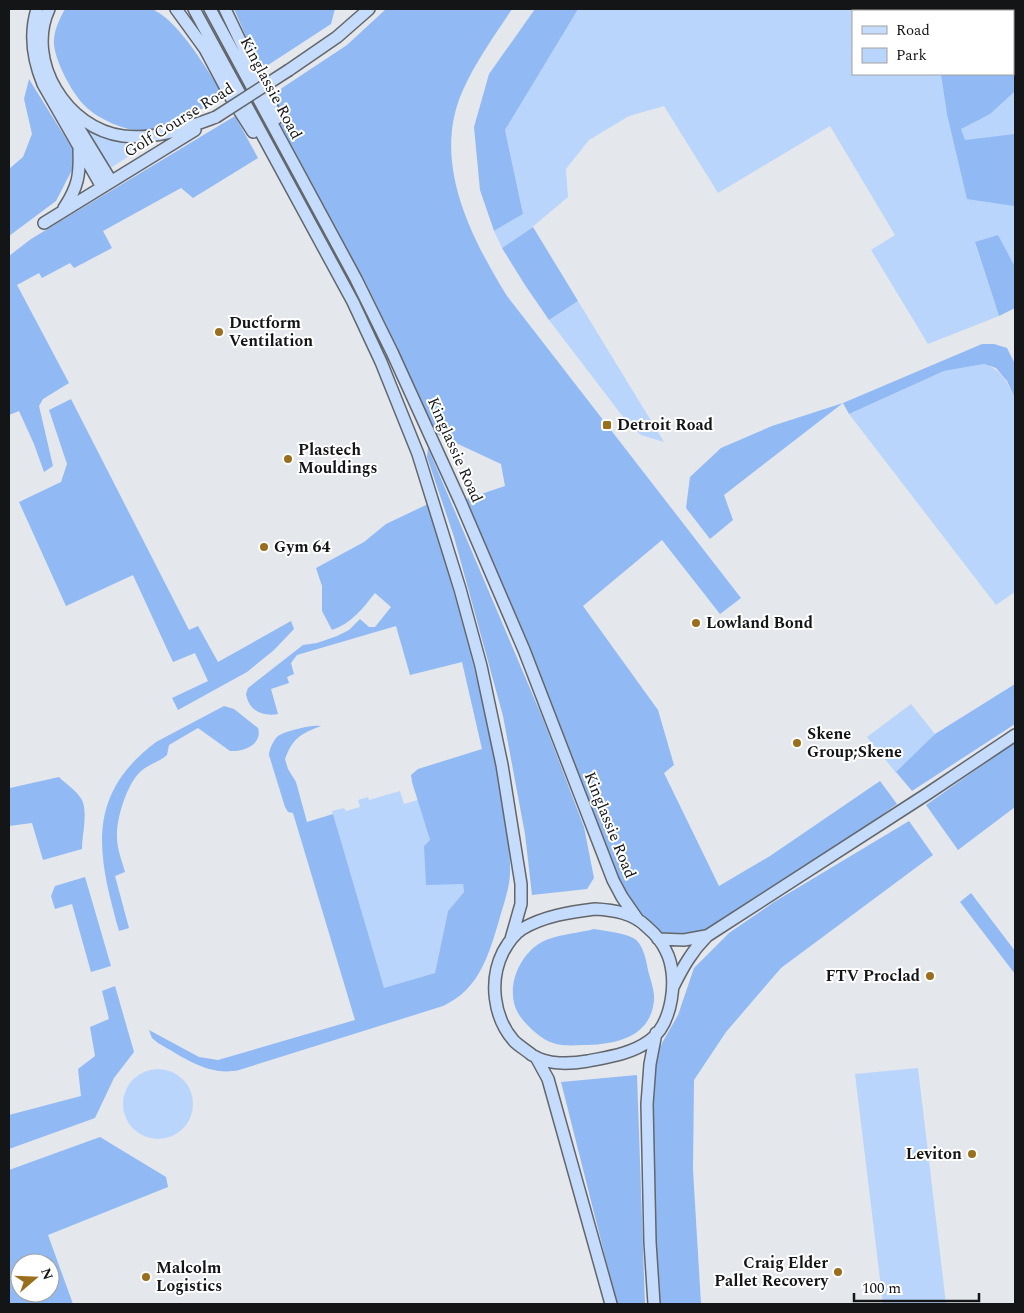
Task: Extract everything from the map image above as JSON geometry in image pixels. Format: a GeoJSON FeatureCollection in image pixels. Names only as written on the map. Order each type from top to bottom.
{"type":"FeatureCollection","features":[{"type":"Feature","properties":{"kind":"main road"},"geometry":{"type":"LineString","coordinates":[[36,9],[32,38],[33,55],[42,84],[79,148],[106,184]]}},
{"type":"Feature","properties":{"kind":"main road"},"geometry":{"type":"LineString","coordinates":[[49,9],[44,24],[43,52],[50,78],[106,184]]}},
{"type":"Feature","properties":{"kind":"main road"},"geometry":{"type":"LineString","coordinates":[[176,9],[205,49],[230,96],[306,213]]}},
{"type":"Feature","properties":{"kind":"main road","name":"Kinglassie Road"},"geometry":{"type":"LineString","coordinates":[[194,9],[353,302],[381,362],[418,454],[460,589],[485,684],[502,765],[516,843],[521,884],[521,904],[511,939]]}},
{"type":"Feature","properties":{"kind":"main road","name":"Kinglassie Road"},"geometry":{"type":"LineString","coordinates":[[210,9],[374,313],[438,451],[524,650],[613,880],[626,904],[638,920]]}},
{"type":"Feature","properties":{"kind":"main road"},"geometry":{"type":"LineString","coordinates":[[226,9],[321,214]]}},
{"type":"Feature","properties":{"kind":"main road","name":"Golf Course Road"},"geometry":{"type":"LineString","coordinates":[[44,223],[289,70],[337,36],[360,14],[369,9]]}},
{"type":"Feature","properties":{"kind":"main road"},"geometry":{"type":"LineString","coordinates":[[61,99],[87,122],[110,133],[123,136],[159,136],[185,129],[216,117]]}},
{"type":"Feature","properties":{"kind":"main road"},"geometry":{"type":"LineString","coordinates":[[63,210],[73,194],[78,181],[80,167],[79,148]]}},
{"type":"Feature","properties":{"kind":"main road"},"geometry":{"type":"LineString","coordinates":[[673,988],[694,948],[707,936],[927,794],[1015,734]]}},
{"type":"Feature","properties":{"kind":"main road"},"geometry":{"type":"LineString","coordinates":[[595,909],[619,911],[638,920],[658,939],[670,961],[673,988],[668,1015],[650,1041],[622,1054],[563,1062],[536,1057],[515,1042],[508,1033],[502,1022],[497,1005],[494,984],[497,967],[511,939],[522,930],[536,923],[562,914],[595,909]]}},
{"type":"Feature","properties":{"kind":"main road"},"geometry":{"type":"LineString","coordinates":[[658,939],[684,940],[707,936]]}},
{"type":"Feature","properties":{"kind":"main road"},"geometry":{"type":"LineString","coordinates":[[654,1304],[650,1242],[647,1104],[650,1064],[656,1033]]}},
{"type":"Feature","properties":{"kind":"main road"},"geometry":{"type":"LineString","coordinates":[[536,1057],[548,1079],[611,1304]]}},
{"type":"Feature","properties":{"kind":"green space"},"geometry":{"type":"Polygon","coordinates":[[[576,9],[928,9],[852,10],[852,75],[1014,75],[1014,10],[946,10],[1015,9],[1015,267],[975,243],[999,316],[928,344],[871,250],[895,235],[830,126],[718,193],[664,106],[629,116],[589,140],[566,169],[568,197],[530,229],[502,248],[494,231],[523,214],[505,130],[576,9]]]}},
{"type":"Feature","properties":{"kind":"green space"},"geometry":{"type":"Polygon","coordinates":[[[82,124],[154,140],[109,169],[82,124]]]}},
{"type":"Feature","properties":{"kind":"green space"},"geometry":{"type":"Polygon","coordinates":[[[578,301],[664,442],[641,435],[630,426],[549,320],[578,301]]]}},
{"type":"Feature","properties":{"kind":"green space"},"geometry":{"type":"Polygon","coordinates":[[[984,364],[1000,373],[1015,398],[1015,592],[996,605],[849,414],[944,371],[984,364]]]}},
{"type":"Feature","properties":{"kind":"green space"},"geometry":{"type":"Polygon","coordinates":[[[911,704],[935,734],[896,773],[867,737],[911,704]]]}},
{"type":"Feature","properties":{"kind":"green space"},"geometry":{"type":"Polygon","coordinates":[[[400,791],[404,804],[418,800],[430,840],[426,884],[463,884],[464,892],[448,911],[435,973],[384,989],[332,811],[344,808],[346,811],[360,807],[358,800],[368,797],[369,800],[400,791]]]}},
{"type":"Feature","properties":{"kind":"green space"},"geometry":{"type":"Polygon","coordinates":[[[918,1068],[946,1304],[883,1304],[855,1074],[918,1068]]]}},
{"type":"Feature","properties":{"kind":"green space"},"geometry":{"type":"Polygon","coordinates":[[[158,1069],[171,1072],[183,1079],[190,1091],[193,1104],[190,1117],[183,1129],[171,1136],[158,1139],[145,1136],[133,1129],[126,1117],[123,1104],[126,1091],[133,1079],[145,1072],[158,1069]]]}},
{"type":"Feature","properties":{"kind":"shaded area"},"geometry":{"type":"Polygon","coordinates":[[[126,8],[154,10],[164,16],[183,35],[222,93],[186,119],[166,128],[144,131],[120,127],[104,120],[90,111],[75,94],[65,77],[55,52],[54,35],[65,9],[126,8]]]}},
{"type":"Feature","properties":{"kind":"shaded area"},"geometry":{"type":"Polygon","coordinates":[[[234,9],[335,9],[331,24],[262,69],[234,9]]]}},
{"type":"Feature","properties":{"kind":"shaded area"},"geometry":{"type":"Polygon","coordinates":[[[386,9],[512,9],[474,69],[463,90],[454,116],[451,143],[453,170],[459,197],[468,223],[493,273],[507,296],[741,598],[720,614],[662,540],[583,606],[658,710],[674,765],[664,773],[719,886],[770,856],[880,781],[897,804],[718,923],[707,936],[658,939],[630,910],[460,501],[505,486],[501,464],[428,430],[321,214],[267,98],[347,45],[386,9]]]}},
{"type":"Feature","properties":{"kind":"shaded area"},"geometry":{"type":"Polygon","coordinates":[[[535,9],[578,9],[505,130],[523,214],[494,231],[480,190],[474,127],[489,74],[535,9]]]}},
{"type":"Feature","properties":{"kind":"shaded area"},"geometry":{"type":"Polygon","coordinates":[[[1014,36],[1015,91],[990,114],[961,129],[965,140],[1015,134],[1014,206],[967,199],[947,114],[941,75],[1014,75],[1014,36]]]}},
{"type":"Feature","properties":{"kind":"shaded area"},"geometry":{"type":"Polygon","coordinates":[[[29,79],[73,150],[72,170],[56,201],[9,236],[9,169],[23,157],[32,134],[24,99],[29,79]]]}},
{"type":"Feature","properties":{"kind":"shaded area"},"geometry":{"type":"Polygon","coordinates":[[[235,116],[258,158],[193,198],[181,188],[103,231],[112,248],[74,268],[70,263],[42,278],[39,273],[17,285],[69,383],[43,399],[39,406],[53,466],[44,472],[19,411],[9,415],[9,256],[31,239],[235,116]]]}},
{"type":"Feature","properties":{"kind":"shaded area"},"geometry":{"type":"Polygon","coordinates":[[[533,227],[578,301],[549,320],[502,248],[533,227]]]}},
{"type":"Feature","properties":{"kind":"shaded area"},"geometry":{"type":"Polygon","coordinates":[[[998,235],[1015,267],[1015,308],[999,316],[975,242],[998,235]]]}},
{"type":"Feature","properties":{"kind":"shaded area"},"geometry":{"type":"Polygon","coordinates":[[[982,344],[994,344],[1007,348],[1015,364],[1015,398],[1007,381],[996,368],[984,364],[944,371],[849,414],[843,403],[982,344]]]}},
{"type":"Feature","properties":{"kind":"shaded area"},"geometry":{"type":"Polygon","coordinates":[[[71,399],[189,630],[198,626],[218,662],[291,621],[294,629],[274,650],[247,672],[178,710],[172,698],[208,681],[195,653],[173,662],[133,575],[66,606],[19,502],[61,482],[67,464],[49,410],[71,399]]]}},
{"type":"Feature","properties":{"kind":"shaded area"},"geometry":{"type":"Polygon","coordinates":[[[843,403],[724,495],[733,520],[710,539],[686,508],[690,477],[721,448],[772,426],[843,403]]]}},
{"type":"Feature","properties":{"kind":"shaded area"},"geometry":{"type":"Polygon","coordinates":[[[428,448],[543,719],[584,827],[594,878],[587,889],[532,895],[525,834],[503,716],[454,537],[427,457],[428,448]]]}},
{"type":"Feature","properties":{"kind":"shaded area"},"geometry":{"type":"Polygon","coordinates":[[[428,504],[476,673],[508,832],[510,855],[509,886],[487,957],[466,990],[456,999],[443,1006],[239,1070],[217,1071],[187,1060],[158,1043],[152,1038],[149,1030],[199,1057],[218,1060],[355,1020],[293,813],[288,812],[285,807],[269,755],[273,743],[285,732],[321,726],[294,741],[285,759],[288,769],[296,782],[307,822],[333,814],[384,988],[435,973],[448,911],[464,892],[463,884],[426,885],[424,846],[430,840],[411,775],[418,769],[482,749],[462,662],[410,675],[396,626],[297,655],[291,663],[294,674],[287,677],[289,683],[271,689],[278,714],[267,715],[253,709],[246,694],[248,688],[303,645],[317,643],[337,636],[349,630],[360,619],[369,627],[375,627],[391,607],[375,593],[351,619],[332,630],[322,611],[322,586],[316,568],[364,542],[386,524],[428,504]]]}},
{"type":"Feature","properties":{"kind":"shaded area"},"geometry":{"type":"Polygon","coordinates":[[[1015,684],[1015,724],[912,791],[896,772],[935,734],[1015,684]]]}},
{"type":"Feature","properties":{"kind":"shaded area"},"geometry":{"type":"Polygon","coordinates":[[[224,706],[234,709],[258,728],[259,734],[255,743],[241,750],[230,751],[198,728],[169,745],[167,755],[140,772],[127,793],[123,802],[117,830],[119,850],[125,872],[115,876],[129,928],[119,931],[102,852],[107,806],[117,784],[133,763],[156,742],[224,706]]]}},
{"type":"Feature","properties":{"kind":"shaded area"},"geometry":{"type":"Polygon","coordinates":[[[1015,742],[1015,807],[958,850],[926,805],[1015,742]]]}},
{"type":"Feature","properties":{"kind":"shaded area"},"geometry":{"type":"Polygon","coordinates":[[[59,777],[77,794],[84,805],[85,818],[82,849],[43,860],[32,823],[9,826],[10,788],[59,777]]]}},
{"type":"Feature","properties":{"kind":"shaded area"},"geometry":{"type":"Polygon","coordinates":[[[909,821],[933,855],[781,968],[726,1032],[694,1080],[693,1170],[701,1304],[654,1304],[650,1064],[678,1015],[694,968],[729,933],[774,902],[909,821]]]}},
{"type":"Feature","properties":{"kind":"shaded area"},"geometry":{"type":"Polygon","coordinates":[[[85,877],[111,966],[91,972],[72,904],[55,909],[51,896],[55,886],[85,877]]]}},
{"type":"Feature","properties":{"kind":"shaded area"},"geometry":{"type":"Polygon","coordinates":[[[971,893],[1015,951],[1015,974],[960,902],[971,893]]]}},
{"type":"Feature","properties":{"kind":"shaded area"},"geometry":{"type":"Polygon","coordinates":[[[594,929],[626,935],[635,939],[641,946],[654,993],[651,1013],[646,1023],[638,1031],[618,1041],[594,1045],[552,1043],[534,1031],[518,1013],[513,993],[517,971],[529,953],[546,940],[594,929]]]}},
{"type":"Feature","properties":{"kind":"shaded area"},"geometry":{"type":"Polygon","coordinates":[[[115,986],[134,1052],[114,1078],[95,1118],[9,1149],[9,1115],[81,1096],[78,1069],[95,1056],[90,1027],[109,1019],[102,991],[115,986]]]}},
{"type":"Feature","properties":{"kind":"shaded area"},"geometry":{"type":"Polygon","coordinates":[[[637,1075],[645,1304],[617,1304],[561,1082],[637,1075]]]}},
{"type":"Feature","properties":{"kind":"shaded area"},"geometry":{"type":"Polygon","coordinates":[[[100,1137],[166,1177],[168,1187],[48,1235],[55,1253],[10,1253],[10,1303],[60,1303],[60,1268],[73,1304],[9,1304],[9,1170],[100,1137]]]}},
{"type":"Feature","properties":{"kind":"place","name":"Ductform Ventilation"},"geometry":{"type":"Point","coordinates":[219,332]}},
{"type":"Feature","properties":{"kind":"place","name":"Detroit Road"},"geometry":{"type":"Point","coordinates":[607,425]}},
{"type":"Feature","properties":{"kind":"place","name":"Plastech Mouldings"},"geometry":{"type":"Point","coordinates":[288,459]}},
{"type":"Feature","properties":{"kind":"place","name":"Gym 64"},"geometry":{"type":"Point","coordinates":[264,547]}},
{"type":"Feature","properties":{"kind":"place","name":"Lowland Bond"},"geometry":{"type":"Point","coordinates":[696,623]}},
{"type":"Feature","properties":{"kind":"place","name":"Skene Group;Skene"},"geometry":{"type":"Point","coordinates":[797,743]}},
{"type":"Feature","properties":{"kind":"place","name":"FTV Proclad"},"geometry":{"type":"Point","coordinates":[930,976]}},
{"type":"Feature","properties":{"kind":"place","name":"Leviton"},"geometry":{"type":"Point","coordinates":[972,1154]}},
{"type":"Feature","properties":{"kind":"place","name":"Craig Elder Pallet Recovery"},"geometry":{"type":"Point","coordinates":[838,1272]}},
{"type":"Feature","properties":{"kind":"place","name":"Malcolm Logistics"},"geometry":{"type":"Point","coordinates":[146,1277]}}]}
